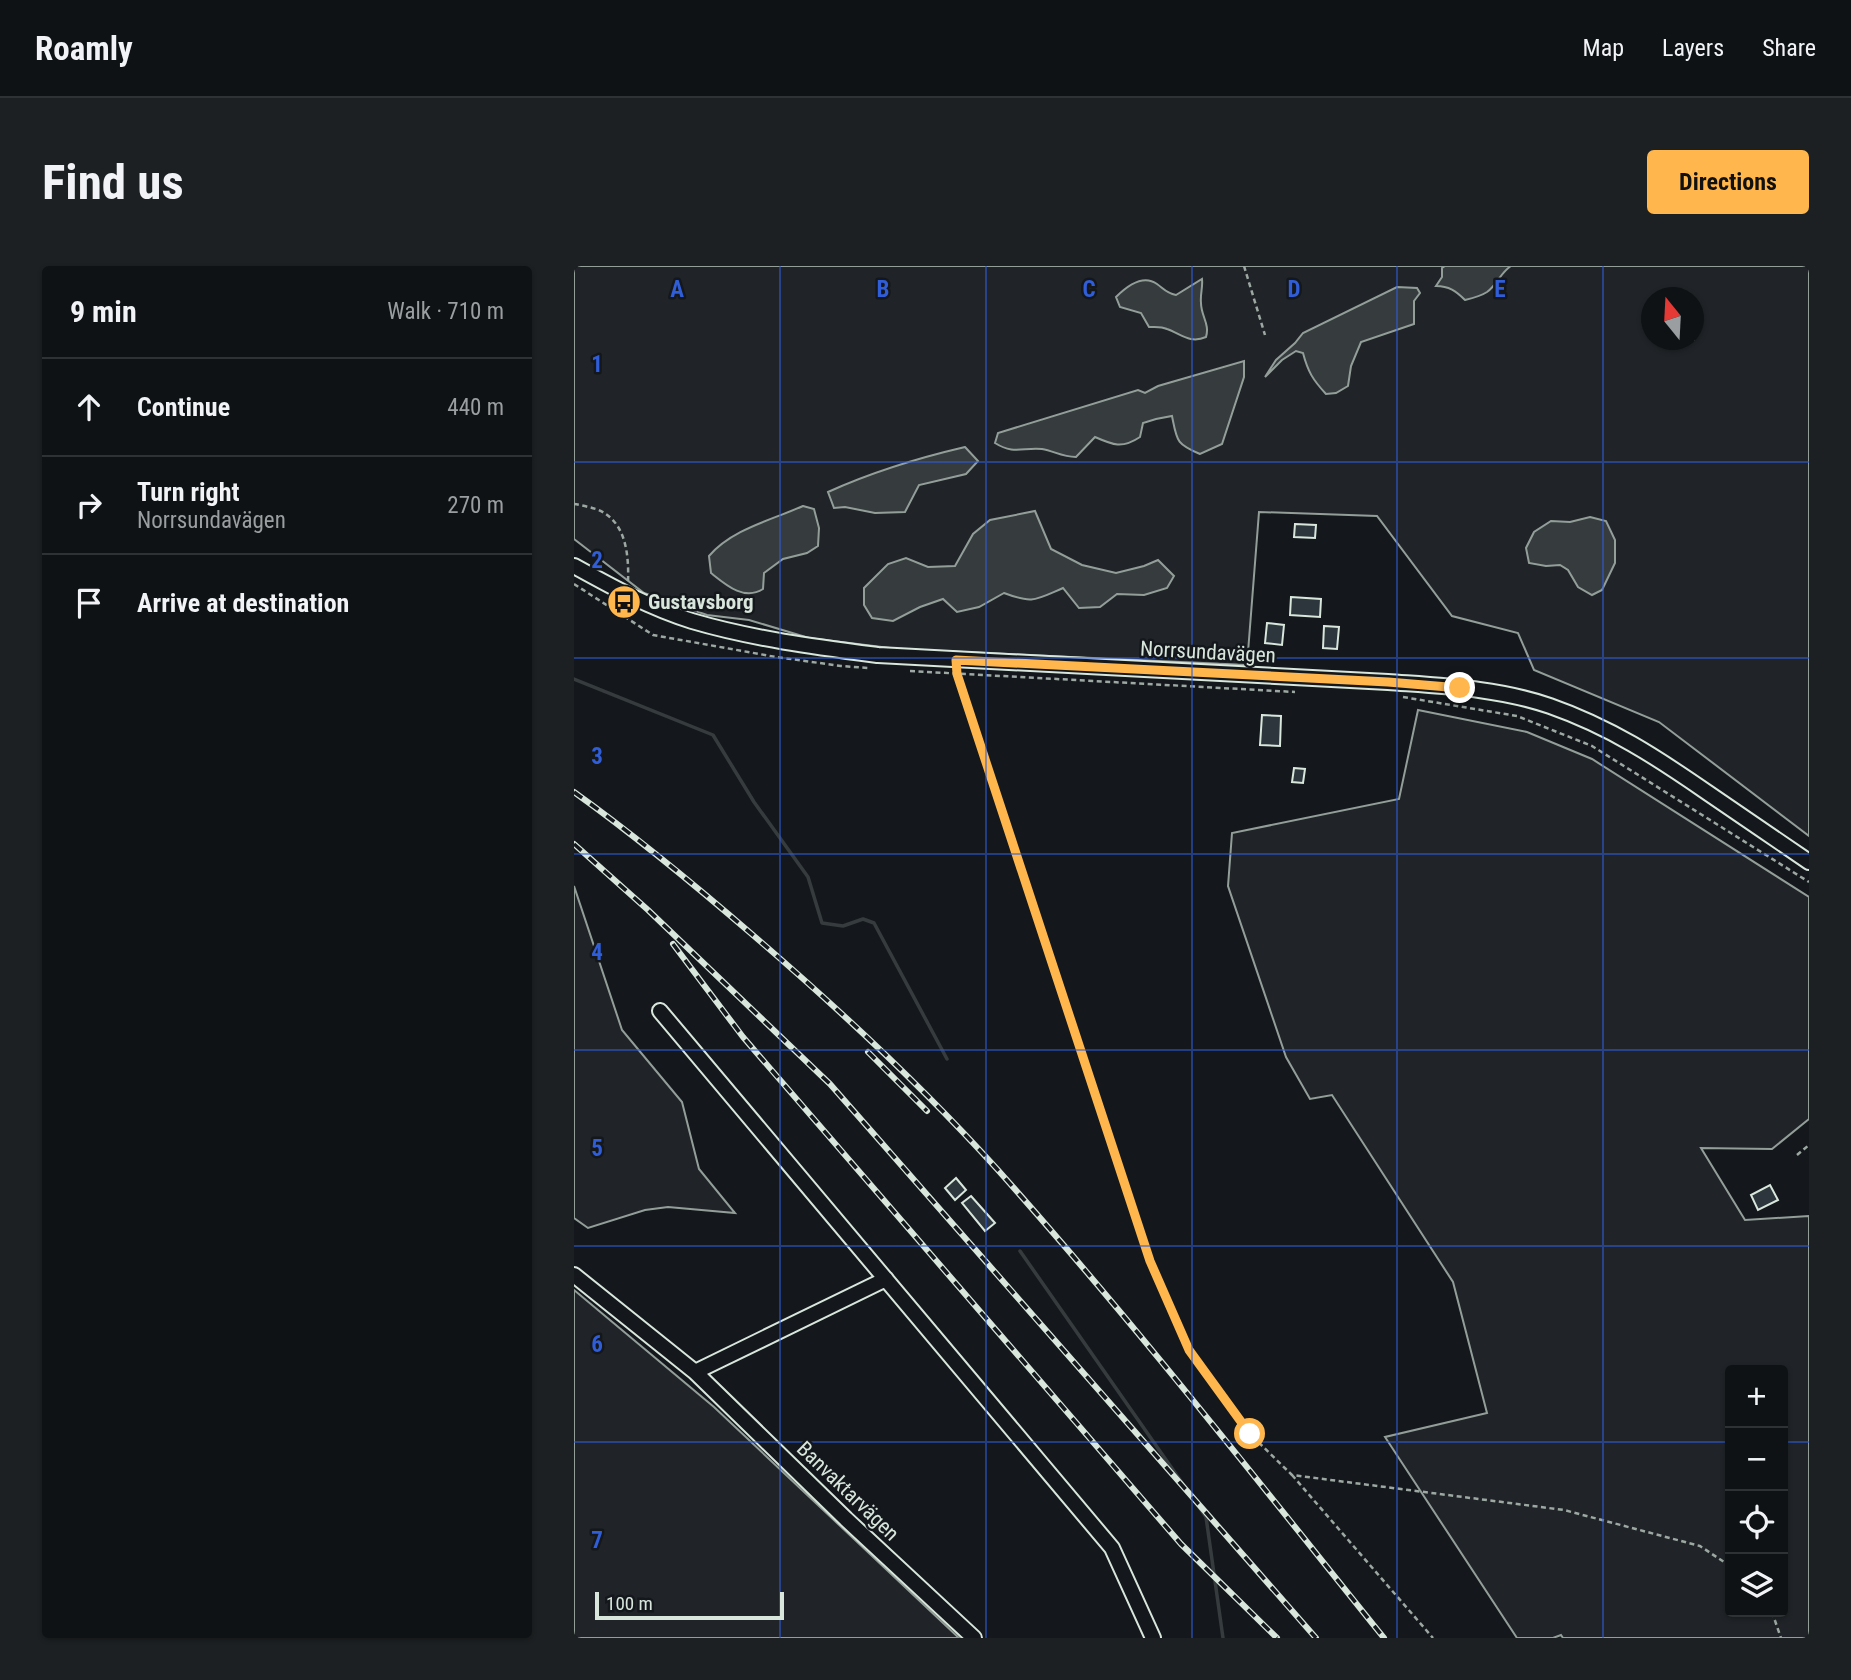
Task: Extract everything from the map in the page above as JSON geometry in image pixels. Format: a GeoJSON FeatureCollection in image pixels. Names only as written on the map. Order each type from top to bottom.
{"type":"FeatureCollection","features":[{"type":"Feature","properties":{"kind":"street","name":"Norrsundavägen"},"geometry":{"type":"LineString","coordinates":[[574,566],[627,596],[690,620],[802,645],[956,667],[1388,682],[1504,694],[1549,705],[1600,726],[1648,752],[1809,862]]}},
{"type":"Feature","properties":{"kind":"street"},"geometry":{"type":"LineString","coordinates":[[660,1012],[1112,1548],[1153,1638]]}},
{"type":"Feature","properties":{"kind":"street","name":"Banvaktarvägen"},"geometry":{"type":"LineString","coordinates":[[574,1275],[695,1372],[846,1519],[974,1638]]}},
{"type":"Feature","properties":{"kind":"street"},"geometry":{"type":"LineString","coordinates":[[695,1372],[886,1279]]}},
{"type":"Feature","properties":{"kind":"path"},"geometry":{"type":"LineString","coordinates":[[1244,266],[1265,335]]}},
{"type":"Feature","properties":{"kind":"path"},"geometry":{"type":"LineString","coordinates":[[574,504],[598,510],[618,524],[628,566],[627,596]]}},
{"type":"Feature","properties":{"kind":"path"},"geometry":{"type":"LineString","coordinates":[[574,584],[653,635],[776,657],[867,668]]}},
{"type":"Feature","properties":{"kind":"path"},"geometry":{"type":"LineString","coordinates":[[905,671],[956,667],[1303,692]]}},
{"type":"Feature","properties":{"kind":"path"},"geometry":{"type":"LineString","coordinates":[[956,667],[1150,1261],[1189,1350],[1250,1434],[1292,1475],[1433,1638]]}},
{"type":"Feature","properties":{"kind":"path"},"geometry":{"type":"LineString","coordinates":[[1399,697],[1517,716],[1592,746],[1809,882]]}},
{"type":"Feature","properties":{"kind":"path"},"geometry":{"type":"LineString","coordinates":[[1797,1155],[1809,1145]]}},
{"type":"Feature","properties":{"kind":"path"},"geometry":{"type":"LineString","coordinates":[[1292,1475],[1564,1510],[1700,1546],[1725,1563]]}},
{"type":"Feature","properties":{"kind":"path"},"geometry":{"type":"LineString","coordinates":[[1774,1617],[1781,1638]]}},
{"type":"Feature","properties":{"kind":"shaded area"},"geometry":{"type":"Polygon","coordinates":[[[574,266],[1809,266],[1809,836],[1659,722],[1534,670],[1518,633],[1452,616],[1377,516],[1259,512],[1247,665],[898,649],[809,638],[749,620],[707,615],[644,593],[574,539],[574,266]]]}},
{"type":"Feature","properties":{"kind":"shaded area"},"geometry":{"type":"Polygon","coordinates":[[[1445,266],[1511,266],[1487,292],[1465,300],[1452,290],[1436,286],[1445,266]]]}},
{"type":"Feature","properties":{"kind":"shaded area"},"geometry":{"type":"Polygon","coordinates":[[[1202,279],[1201,308],[1207,332],[1206,337],[1200,339],[1186,338],[1162,327],[1149,327],[1141,313],[1120,307],[1116,297],[1141,281],[1152,281],[1176,295],[1202,279]]]}},
{"type":"Feature","properties":{"kind":"shaded area"},"geometry":{"type":"Polygon","coordinates":[[[1397,287],[1417,288],[1420,293],[1414,301],[1414,324],[1361,342],[1351,366],[1348,386],[1336,393],[1326,394],[1312,375],[1303,353],[1296,351],[1282,360],[1265,377],[1276,360],[1303,333],[1397,287]]]}},
{"type":"Feature","properties":{"kind":"shaded area"},"geometry":{"type":"Polygon","coordinates":[[[1244,361],[1244,377],[1222,444],[1200,454],[1179,441],[1172,416],[1143,423],[1140,437],[1128,443],[1112,444],[1095,437],[1076,457],[1042,449],[1008,449],[995,443],[998,433],[1138,390],[1145,393],[1158,386],[1244,361]]]}},
{"type":"Feature","properties":{"kind":"shaded area"},"geometry":{"type":"Polygon","coordinates":[[[965,447],[978,461],[966,474],[919,485],[905,512],[875,513],[845,507],[834,508],[828,492],[895,466],[965,447]]]}},
{"type":"Feature","properties":{"kind":"shaded area"},"geometry":{"type":"Polygon","coordinates":[[[803,506],[814,509],[819,528],[818,546],[807,553],[783,559],[764,573],[763,589],[742,592],[711,573],[709,556],[718,547],[753,526],[803,506]]]}},
{"type":"Feature","properties":{"kind":"shaded area"},"geometry":{"type":"Polygon","coordinates":[[[1035,511],[1051,549],[1082,565],[1116,573],[1158,560],[1174,576],[1167,588],[1144,595],[1117,594],[1100,607],[1079,608],[1063,588],[1034,599],[1022,599],[1004,593],[979,607],[957,612],[943,599],[893,621],[872,618],[864,605],[864,588],[888,564],[906,558],[928,567],[955,566],[973,534],[990,520],[1035,511]]]}},
{"type":"Feature","properties":{"kind":"shaded area"},"geometry":{"type":"Polygon","coordinates":[[[1590,517],[1606,521],[1615,540],[1615,563],[1602,590],[1592,595],[1578,587],[1568,570],[1560,565],[1529,563],[1526,548],[1534,532],[1551,521],[1570,522],[1590,517]]]}},
{"type":"Feature","properties":{"kind":"shaded area"},"geometry":{"type":"Polygon","coordinates":[[[1418,710],[1527,732],[1592,759],[1809,897],[1809,1119],[1772,1149],[1701,1148],[1745,1220],[1809,1216],[1809,1638],[1563,1638],[1561,1635],[1553,1638],[1517,1638],[1385,1437],[1487,1413],[1453,1282],[1332,1095],[1310,1099],[1286,1057],[1228,886],[1232,833],[1399,799],[1418,710]]]}},
{"type":"Feature","properties":{"kind":"shaded area"},"geometry":{"type":"Polygon","coordinates":[[[574,886],[622,1030],[682,1102],[699,1169],[735,1213],[668,1207],[645,1210],[588,1228],[574,1218],[574,886]]]}},
{"type":"Feature","properties":{"kind":"shaded area"},"geometry":{"type":"Polygon","coordinates":[[[574,1290],[714,1407],[959,1638],[574,1638],[574,1290]]]}},
{"type":"Feature","properties":{"kind":"building"},"geometry":{"type":"Polygon","coordinates":[[[1295,524],[1316,525],[1315,538],[1294,537],[1295,524]]]}},
{"type":"Feature","properties":{"kind":"building"},"geometry":{"type":"Polygon","coordinates":[[[1291,597],[1321,599],[1320,617],[1290,615],[1291,597]]]}},
{"type":"Feature","properties":{"kind":"building"},"geometry":{"type":"Polygon","coordinates":[[[1267,623],[1284,625],[1282,645],[1265,643],[1267,623]]]}},
{"type":"Feature","properties":{"kind":"building"},"geometry":{"type":"Polygon","coordinates":[[[1324,626],[1339,627],[1337,649],[1323,648],[1324,626]]]}},
{"type":"Feature","properties":{"kind":"building"},"geometry":{"type":"Polygon","coordinates":[[[1262,715],[1281,716],[1280,746],[1260,745],[1262,715]]]}},
{"type":"Feature","properties":{"kind":"building"},"geometry":{"type":"Polygon","coordinates":[[[1294,768],[1305,769],[1303,783],[1292,782],[1294,768]]]}},
{"type":"Feature","properties":{"kind":"building"},"geometry":{"type":"Polygon","coordinates":[[[956,1178],[966,1190],[955,1200],[945,1188],[956,1178]]]}},
{"type":"Feature","properties":{"kind":"building"},"geometry":{"type":"Polygon","coordinates":[[[1770,1185],[1778,1200],[1758,1210],[1751,1195],[1770,1185]]]}},
{"type":"Feature","properties":{"kind":"building"},"geometry":{"type":"Polygon","coordinates":[[[971,1196],[995,1223],[985,1231],[962,1203],[971,1196]]]}},
{"type":"Feature","properties":{"kind":"waterway"},"geometry":{"type":"LineString","coordinates":[[574,679],[713,735],[754,802],[808,877],[822,923],[843,926],[863,919],[874,923],[947,1059]]}},
{"type":"Feature","properties":{"kind":"waterway"},"geometry":{"type":"LineString","coordinates":[[1020,1251],[1206,1517],[1223,1638]]}},
{"type":"Feature","properties":{"kind":"railway"},"geometry":{"type":"LineString","coordinates":[[574,792],[666,862],[786,964],[879,1049],[969,1138],[1145,1342],[1384,1638]]}},
{"type":"Feature","properties":{"kind":"railway"},"geometry":{"type":"LineString","coordinates":[[574,844],[648,910],[830,1084],[1316,1638]]}},
{"type":"Feature","properties":{"kind":"railway"},"geometry":{"type":"LineString","coordinates":[[673,944],[743,1037],[1181,1544],[1277,1638]]}},
{"type":"Feature","properties":{"kind":"railway"},"geometry":{"type":"LineString","coordinates":[[868,1052],[927,1111]]}},
{"type":"Feature","properties":{"kind":"place","name":"Gustavsborg"},"geometry":{"type":"Point","coordinates":[624,602]}},
{"type":"Feature","properties":{"kind":"route"},"geometry":{"type":"LineString","coordinates":[[1250,1434],[1189,1350],[1150,1261],[957,674],[956,660],[1460,688]]}}]}
